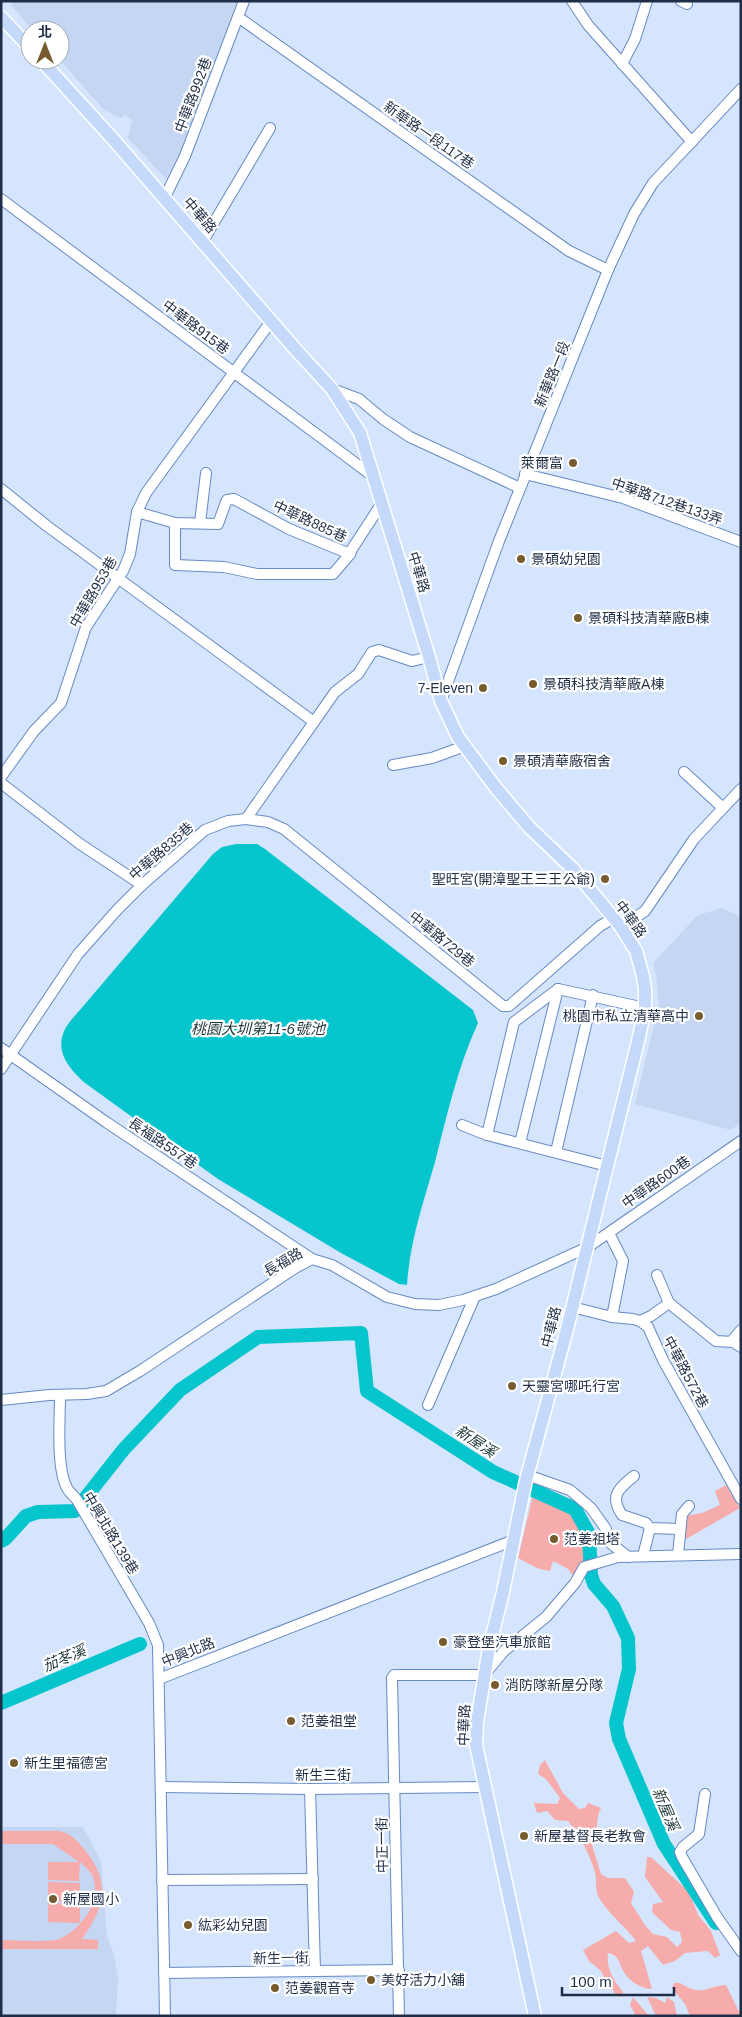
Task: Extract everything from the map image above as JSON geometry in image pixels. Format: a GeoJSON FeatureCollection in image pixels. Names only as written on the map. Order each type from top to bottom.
{"type":"FeatureCollection","features":[{"type":"Feature","properties":{"kind":"main road"},"geometry":{"type":"LineString","coordinates":[[1,17],[20,37]]}},
{"type":"Feature","properties":{"kind":"main road","name":"中華路"},"geometry":{"type":"LineString","coordinates":[[50,70],[332,389],[360,433],[430,657],[441,702],[464,746],[529,827],[573,869],[618,923],[636,951],[641,968],[646,989],[645,1008],[588,1246],[525,1482],[484,1675],[477,1722],[476,1745],[535,2016]]}},
{"type":"Feature","properties":{"kind":"street","name":"中華路992巷"},"geometry":{"type":"LineString","coordinates":[[165,198],[185,156],[244,1]]}},
{"type":"Feature","properties":{"kind":"street"},"geometry":{"type":"LineString","coordinates":[[572,1],[588,25],[692,142]]}},
{"type":"Feature","properties":{"kind":"street"},"geometry":{"type":"LineString","coordinates":[[622,64],[634,39],[647,1]]}},
{"type":"Feature","properties":{"kind":"street","name":"新華路一段117巷"},"geometry":{"type":"LineString","coordinates":[[238,17],[569,251],[608,270]]}},
{"type":"Feature","properties":{"kind":"street","name":"新華路一段"},"geometry":{"type":"LineString","coordinates":[[441,702],[499,540],[525,474],[608,270],[634,214],[653,183],[741,89]]}},
{"type":"Feature","properties":{"kind":"street"},"geometry":{"type":"LineString","coordinates":[[203,241],[270,128]]}},
{"type":"Feature","properties":{"kind":"street","name":"中華路915巷"},"geometry":{"type":"LineString","coordinates":[[1,199],[374,477]]}},
{"type":"Feature","properties":{"kind":"street","name":"中華路953巷"},"geometry":{"type":"LineString","coordinates":[[1,776],[34,731],[61,703],[86,627],[124,571],[130,554],[137,512],[146,492],[272,320]]}},
{"type":"Feature","properties":{"kind":"street"},"geometry":{"type":"LineString","coordinates":[[332,389],[359,399],[383,419],[410,437],[520,488]]}},
{"type":"Feature","properties":{"kind":"street"},"geometry":{"type":"LineString","coordinates":[[137,512],[175,523],[200,524],[206,473]]}},
{"type":"Feature","properties":{"kind":"street","name":"中華路712巷133弄"},"geometry":{"type":"LineString","coordinates":[[525,474],[623,498],[741,542]]}},
{"type":"Feature","properties":{"kind":"street"},"geometry":{"type":"LineString","coordinates":[[1,490],[314,722]]}},
{"type":"Feature","properties":{"kind":"street","name":"中華路885巷"},"geometry":{"type":"LineString","coordinates":[[200,524],[218,524],[227,500],[234,499],[289,529],[350,554],[382,503]]}},
{"type":"Feature","properties":{"kind":"street"},"geometry":{"type":"LineString","coordinates":[[175,523],[175,565],[224,567],[257,574],[333,574],[350,554]]}},
{"type":"Feature","properties":{"kind":"street"},"geometry":{"type":"LineString","coordinates":[[246,818],[336,692],[358,674],[372,652],[379,650],[412,661],[430,657]]}},
{"type":"Feature","properties":{"kind":"street"},"geometry":{"type":"LineString","coordinates":[[393,765],[432,758],[464,746]]}},
{"type":"Feature","properties":{"kind":"street"},"geometry":{"type":"LineString","coordinates":[[684,772],[723,808]]}},
{"type":"Feature","properties":{"kind":"street"},"geometry":{"type":"LineString","coordinates":[[1,783],[80,844],[142,885]]}},
{"type":"Feature","properties":{"kind":"street"},"geometry":{"type":"LineString","coordinates":[[618,923],[645,911],[694,839],[741,788]]}},
{"type":"Feature","properties":{"kind":"street","name":"中華路835巷"},"geometry":{"type":"LineString","coordinates":[[1,1069],[78,954],[142,885],[205,830],[228,821],[246,818]]}},
{"type":"Feature","properties":{"kind":"street","name":"中華路729巷"},"geometry":{"type":"LineString","coordinates":[[246,818],[268,822],[284,829],[503,1006],[508,1006],[600,926],[618,923]]}},
{"type":"Feature","properties":{"kind":"street"},"geometry":{"type":"LineString","coordinates":[[487,1134],[514,1022],[558,989],[593,995],[645,1008]]}},
{"type":"Feature","properties":{"kind":"street"},"geometry":{"type":"LineString","coordinates":[[520,1143],[558,989]]}},
{"type":"Feature","properties":{"kind":"street"},"geometry":{"type":"LineString","coordinates":[[556,1152],[593,995]]}},
{"type":"Feature","properties":{"kind":"street","name":"長福路557巷"},"geometry":{"type":"LineString","coordinates":[[1,1048],[106,1122],[312,1260]]}},
{"type":"Feature","properties":{"kind":"street"},"geometry":{"type":"LineString","coordinates":[[462,1125],[487,1134],[607,1166]]}},
{"type":"Feature","properties":{"kind":"street","name":"中華路600巷"},"geometry":{"type":"LineString","coordinates":[[588,1246],[610,1233],[741,1141]]}},
{"type":"Feature","properties":{"kind":"street"},"geometry":{"type":"LineString","coordinates":[[610,1233],[623,1261],[612,1317]]}},
{"type":"Feature","properties":{"kind":"street","name":"長福路"},"geometry":{"type":"LineString","coordinates":[[1,1400],[106,1391],[295,1268],[312,1260],[332,1264],[387,1297],[415,1304],[439,1305],[496,1289],[588,1246]]}},
{"type":"Feature","properties":{"kind":"street"},"geometry":{"type":"LineString","coordinates":[[657,1275],[669,1303],[716,1341],[731,1342],[741,1347]]}},
{"type":"Feature","properties":{"kind":"street"},"geometry":{"type":"LineString","coordinates":[[428,1405],[475,1296]]}},
{"type":"Feature","properties":{"kind":"street"},"geometry":{"type":"LineString","coordinates":[[572,1307],[612,1317],[640,1321],[652,1316],[669,1303]]}},
{"type":"Feature","properties":{"kind":"street","name":"中華路572巷"},"geometry":{"type":"LineString","coordinates":[[640,1321],[648,1327],[663,1360],[741,1499]]}},
{"type":"Feature","properties":{"kind":"street"},"geometry":{"type":"LineString","coordinates":[[731,1342],[741,1330]]}},
{"type":"Feature","properties":{"kind":"street","name":"中興北路139巷"},"geometry":{"type":"LineString","coordinates":[[60,1396],[60,1456],[67,1488],[77,1500],[154,1634],[158,1645],[159,1679]]}},
{"type":"Feature","properties":{"kind":"street"},"geometry":{"type":"LineString","coordinates":[[634,1476],[620,1488],[616,1496],[616,1503],[622,1515],[646,1523],[650,1528],[680,1529]]}},
{"type":"Feature","properties":{"kind":"street"},"geometry":{"type":"LineString","coordinates":[[525,1482],[570,1490],[592,1508],[606,1529],[609,1542],[628,1557]]}},
{"type":"Feature","properties":{"kind":"street"},"geometry":{"type":"LineString","coordinates":[[678,1555],[682,1514],[689,1506]]}},
{"type":"Feature","properties":{"kind":"street"},"geometry":{"type":"LineString","coordinates":[[643,1556],[650,1528]]}},
{"type":"Feature","properties":{"kind":"street","name":"中興北路"},"geometry":{"type":"LineString","coordinates":[[165,2016],[159,1679],[514,1540]]}},
{"type":"Feature","properties":{"kind":"street"},"geometry":{"type":"LineString","coordinates":[[484,1675],[504,1651],[546,1617],[575,1583],[584,1567],[611,1559],[628,1557],[741,1554]]}},
{"type":"Feature","properties":{"kind":"street","name":"中正一街"},"geometry":{"type":"LineString","coordinates":[[399,2016],[392,1678],[394,1675],[484,1675]]}},
{"type":"Feature","properties":{"kind":"street","name":"新生三街"},"geometry":{"type":"LineString","coordinates":[[161,1788],[485,1787]]}},
{"type":"Feature","properties":{"kind":"street"},"geometry":{"type":"LineString","coordinates":[[310,1789],[315,1971]]}},
{"type":"Feature","properties":{"kind":"street"},"geometry":{"type":"LineString","coordinates":[[705,1794],[699,1834],[680,1852],[717,1917],[741,1951]]}},
{"type":"Feature","properties":{"kind":"street"},"geometry":{"type":"LineString","coordinates":[[162,1880],[313,1879]]}},
{"type":"Feature","properties":{"kind":"street","name":"新生一街"},"geometry":{"type":"LineString","coordinates":[[164,1973],[398,1970]]}},
{"type":"Feature","properties":{"kind":"shaded area"},"geometry":{"type":"Polygon","coordinates":[[[14,1],[239,1],[181,151],[166,179],[128,138],[132,120],[125,115],[121,118],[104,110],[69,70],[70,20],[24,20],[11,5],[14,1]]]}},
{"type":"Feature","properties":{"kind":"shaded area","name":"桃園市私立清華高中"},"geometry":{"type":"Polygon","coordinates":[[[722,908],[741,917],[741,1122],[731,1130],[635,1104],[659,1004],[653,963],[698,915],[722,908]]]}},
{"type":"Feature","properties":{"kind":"shaded area"},"geometry":{"type":"Polygon","coordinates":[[[726,1485],[740,1508],[681,1542],[685,1516],[702,1513],[720,1505],[715,1491],[726,1485]]]}},
{"type":"Feature","properties":{"kind":"shaded area"},"geometry":{"type":"Polygon","coordinates":[[[533,1495],[565,1506],[583,1522],[588,1549],[587,1562],[574,1577],[568,1569],[553,1561],[550,1571],[539,1569],[518,1558],[533,1495]]]}},
{"type":"Feature","properties":{"kind":"shaded area"},"geometry":{"type":"Polygon","coordinates":[[[545,1760],[563,1793],[579,1809],[585,1808],[588,1803],[601,1808],[596,1837],[589,1835],[601,1874],[608,1878],[625,1878],[634,1892],[631,1903],[653,1934],[667,1937],[677,1947],[682,1942],[680,1932],[671,1930],[652,1912],[653,1904],[663,1902],[645,1877],[647,1857],[651,1857],[689,1892],[698,1915],[711,1931],[720,1955],[715,1958],[708,1951],[685,1953],[675,1961],[663,1965],[648,1946],[641,1951],[652,1989],[648,1989],[630,1980],[617,1958],[608,1953],[608,1964],[611,1974],[623,1992],[620,1997],[616,1995],[600,1970],[589,1961],[583,1950],[616,1931],[629,1943],[636,1941],[606,1908],[598,1896],[596,1876],[590,1859],[568,1821],[555,1820],[547,1811],[537,1813],[534,1803],[557,1804],[560,1798],[546,1779],[538,1774],[540,1765],[545,1760]]]}},
{"type":"Feature","properties":{"kind":"shaded area","name":"新屋國小"},"geometry":{"type":"Polygon","coordinates":[[[1,1827],[83,1827],[101,1862],[107,1936],[114,1954],[118,1979],[116,2016],[1,2016],[1,1827]]]}},
{"type":"Feature","properties":{"kind":"shaded area"},"geometry":{"type":"Polygon","coordinates":[[[1,1831],[60,1831],[71,1836],[81,1846],[93,1861],[98,1872],[102,1894],[96,1916],[82,1939],[98,1940],[98,1949],[1,1949],[1,1940],[48,1941],[67,1935],[88,1914],[95,1896],[95,1886],[92,1875],[80,1862],[79,1881],[48,1880],[48,1862],[79,1862],[53,1844],[1,1844],[1,1831]]]}},
{"type":"Feature","properties":{"kind":"shaded area"},"geometry":{"type":"Polygon","coordinates":[[[48,1882],[80,1883],[79,1902],[48,1901],[48,1882]]]}},
{"type":"Feature","properties":{"kind":"shaded area"},"geometry":{"type":"Polygon","coordinates":[[[48,1903],[80,1904],[80,1923],[48,1922],[48,1903]]]}},
{"type":"Feature","properties":{"kind":"shaded area"},"geometry":{"type":"Polygon","coordinates":[[[674,1983],[680,1983],[694,1990],[726,1985],[741,2016],[690,2016],[685,2004],[672,1988],[674,1983]]]}},
{"type":"Feature","properties":{"kind":"shaded area"},"geometry":{"type":"Polygon","coordinates":[[[633,1997],[649,2016],[636,2016],[630,2005],[633,1997]]]}},
{"type":"Feature","properties":{"kind":"shaded area"},"geometry":{"type":"Polygon","coordinates":[[[647,1997],[656,1998],[665,2003],[667,1997],[674,2002],[677,2016],[656,2016],[647,1997]]]}},
{"type":"Feature","properties":{"kind":"water","name":"桃園大圳第11-6號池"},"geometry":{"type":"Polygon","coordinates":[[[236,844],[257,844],[265,849],[473,1010],[478,1023],[459,1073],[418,1222],[411,1253],[407,1285],[399,1284],[341,1253],[218,1179],[85,1083],[70,1067],[63,1055],[61,1041],[72,1019],[213,854],[222,847],[236,844]]]}},
{"type":"Feature","properties":{"kind":"waterway","name":"新屋溪"},"geometry":{"type":"LineString","coordinates":[[1,1541],[26,1516],[38,1512],[75,1511],[124,1449],[180,1390],[258,1337],[361,1333],[367,1391],[493,1472],[575,1509],[589,1534],[591,1575],[594,1584],[613,1606],[628,1638],[629,1669],[616,1723],[619,1739],[664,1844],[716,1923]]}},
{"type":"Feature","properties":{"kind":"waterway","name":"茄苳溪"},"geometry":{"type":"LineString","coordinates":[[1,1703],[140,1644]]}},
{"type":"Feature","properties":{"kind":"place","name":"萊爾富"},"geometry":{"type":"Point","coordinates":[573,463]}},
{"type":"Feature","properties":{"kind":"place","name":"景碩幼兒園"},"geometry":{"type":"Point","coordinates":[521,559]}},
{"type":"Feature","properties":{"kind":"place","name":"景碩科技清華廠B棟"},"geometry":{"type":"Point","coordinates":[578,618]}},
{"type":"Feature","properties":{"kind":"place","name":"景碩科技清華廠A棟"},"geometry":{"type":"Point","coordinates":[533,684]}},
{"type":"Feature","properties":{"kind":"place","name":"7-Eleven"},"geometry":{"type":"Point","coordinates":[483,688]}},
{"type":"Feature","properties":{"kind":"place","name":"景碩清華廠宿舍"},"geometry":{"type":"Point","coordinates":[503,761]}},
{"type":"Feature","properties":{"kind":"place","name":"聖旺宮(開漳聖王三王公爺)"},"geometry":{"type":"Point","coordinates":[605,879]}},
{"type":"Feature","properties":{"kind":"place","name":"桃園市私立清華高中"},"geometry":{"type":"Point","coordinates":[699,1016]}},
{"type":"Feature","properties":{"kind":"place","name":"天靈宮哪吒行宮"},"geometry":{"type":"Point","coordinates":[512,1386]}},
{"type":"Feature","properties":{"kind":"place","name":"范姜祖塔"},"geometry":{"type":"Point","coordinates":[554,1539]}},
{"type":"Feature","properties":{"kind":"place","name":"豪登堡汽車旅館"},"geometry":{"type":"Point","coordinates":[443,1642]}},
{"type":"Feature","properties":{"kind":"place","name":"消防隊新屋分隊"},"geometry":{"type":"Point","coordinates":[495,1685]}},
{"type":"Feature","properties":{"kind":"place","name":"范姜祖堂"},"geometry":{"type":"Point","coordinates":[291,1721]}},
{"type":"Feature","properties":{"kind":"place","name":"新生里福德宮"},"geometry":{"type":"Point","coordinates":[14,1763]}},
{"type":"Feature","properties":{"kind":"place","name":"新屋基督長老教會"},"geometry":{"type":"Point","coordinates":[524,1836]}},
{"type":"Feature","properties":{"kind":"place","name":"新屋國小"},"geometry":{"type":"Point","coordinates":[53,1899]}},
{"type":"Feature","properties":{"kind":"place","name":"紘彩幼兒園"},"geometry":{"type":"Point","coordinates":[188,1925]}},
{"type":"Feature","properties":{"kind":"place","name":"美好活力小舖"},"geometry":{"type":"Point","coordinates":[371,1980]}},
{"type":"Feature","properties":{"kind":"place","name":"范姜觀音寺"},"geometry":{"type":"Point","coordinates":[275,1988]}}]}
